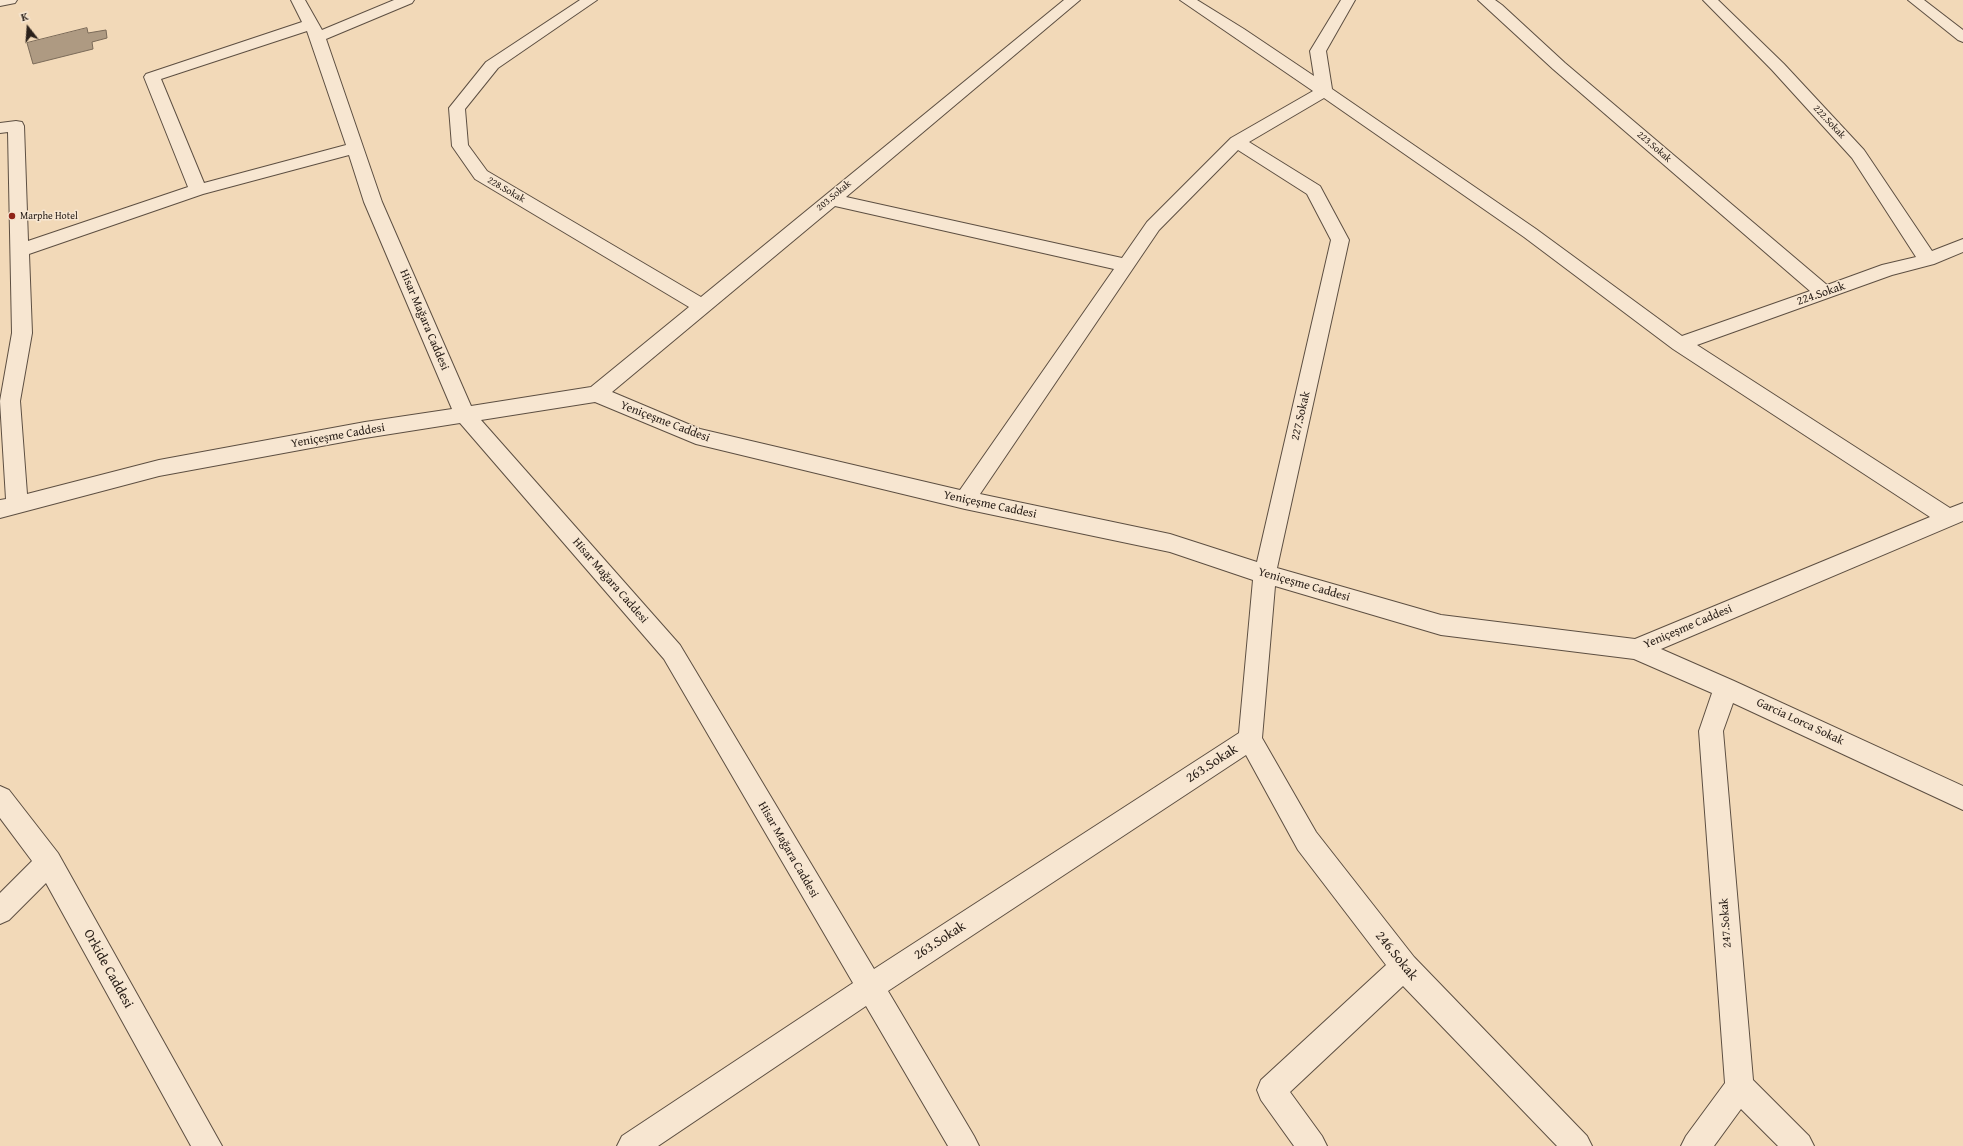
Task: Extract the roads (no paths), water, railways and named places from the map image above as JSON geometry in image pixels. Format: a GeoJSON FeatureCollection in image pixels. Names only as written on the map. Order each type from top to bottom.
{"type":"FeatureCollection","features":[{"type":"Feature","properties":{"kind":"street"},"geometry":{"type":"LineString","coordinates":[[0,2],[10,0]]}},
{"type":"Feature","properties":{"kind":"street","name":"Hisar Mağara Caddesi"},"geometry":{"type":"LineString","coordinates":[[298,0],[315,30],[373,202],[465,414],[672,652],[869,988],[964,1146]]}},
{"type":"Feature","properties":{"kind":"street"},"geometry":{"type":"LineString","coordinates":[[198,190],[152,77],[315,30],[407,0]]}},
{"type":"Feature","properties":{"kind":"street","name":"228.Sokak"},"geometry":{"type":"LineString","coordinates":[[590,0],[492,65],[457,108],[460,146],[481,175],[702,306]]}},
{"type":"Feature","properties":{"kind":"street","name":"203.Sokak"},"geometry":{"type":"LineString","coordinates":[[596,394],[1073,0]]}},
{"type":"Feature","properties":{"kind":"street"},"geometry":{"type":"LineString","coordinates":[[1187,0],[1239,32],[1530,233],[1680,344],[1956,515]]}},
{"type":"Feature","properties":{"kind":"street"},"geometry":{"type":"LineString","coordinates":[[1324,91],[1318,51],[1348,0]]}},
{"type":"Feature","properties":{"kind":"street","name":"223.Sokak"},"geometry":{"type":"LineString","coordinates":[[1485,0],[1497,8],[1559,66],[1825,293]]}},
{"type":"Feature","properties":{"kind":"street","name":"222.Sokak"},"geometry":{"type":"LineString","coordinates":[[1710,0],[1778,67],[1858,154],[1928,260]]}},
{"type":"Feature","properties":{"kind":"street"},"geometry":{"type":"LineString","coordinates":[[1914,0],[1963,37]]}},
{"type":"Feature","properties":{"kind":"street"},"geometry":{"type":"LineString","coordinates":[[965,500],[1153,226],[1237,142],[1324,91]]}},
{"type":"Feature","properties":{"kind":"street"},"geometry":{"type":"LineString","coordinates":[[0,128],[16,126],[22,333],[5,402],[8,507]]}},
{"type":"Feature","properties":{"kind":"street","name":"227.Sokak"},"geometry":{"type":"LineString","coordinates":[[1237,142],[1314,190],[1340,240],[1265,574],[1250,738]]}},
{"type":"Feature","properties":{"kind":"street"},"geometry":{"type":"LineString","coordinates":[[20,250],[198,190],[356,148]]}},
{"type":"Feature","properties":{"kind":"street"},"geometry":{"type":"LineString","coordinates":[[831,199],[1126,265]]}},
{"type":"Feature","properties":{"kind":"street","name":"224.Sokak"},"geometry":{"type":"LineString","coordinates":[[1680,344],[1888,270],[1928,260],[1963,245]]}},
{"type":"Feature","properties":{"kind":"street","name":"Yeniçeşme Caddesi"},"geometry":{"type":"LineString","coordinates":[[8,507],[158,468],[365,430],[596,394],[696,436],[965,500],[1170,544],[1265,574],[1441,625],[1636,649],[1956,515]]}},
{"type":"Feature","properties":{"kind":"street","name":"Garcia Lorca Sokak"},"geometry":{"type":"LineString","coordinates":[[1636,649],[1726,688],[1963,798]]}},
{"type":"Feature","properties":{"kind":"street","name":"247.Sokak"},"geometry":{"type":"LineString","coordinates":[[1726,688],[1711,731],[1739,1087]]}},
{"type":"Feature","properties":{"kind":"street","name":"263.Sokak"},"geometry":{"type":"LineString","coordinates":[[632,1146],[869,988],[1250,738]]}},
{"type":"Feature","properties":{"kind":"street","name":"246.Sokak"},"geometry":{"type":"LineString","coordinates":[[1250,738],[1307,840],[1404,967],[1577,1146]]}},
{"type":"Feature","properties":{"kind":"street","name":"Orkide Caddesi"},"geometry":{"type":"LineString","coordinates":[[0,798],[48,862],[207,1146]]}},
{"type":"Feature","properties":{"kind":"street"},"geometry":{"type":"LineString","coordinates":[[0,911],[48,862]]}},
{"type":"Feature","properties":{"kind":"street"},"geometry":{"type":"LineString","coordinates":[[1312,1146],[1271,1090],[1404,967]]}},
{"type":"Feature","properties":{"kind":"street"},"geometry":{"type":"LineString","coordinates":[[1696,1146],[1739,1087],[1799,1146]]}},
{"type":"Feature","properties":{"kind":"place","name":"Marphe Hotel"},"geometry":{"type":"Point","coordinates":[12,216]}}]}
